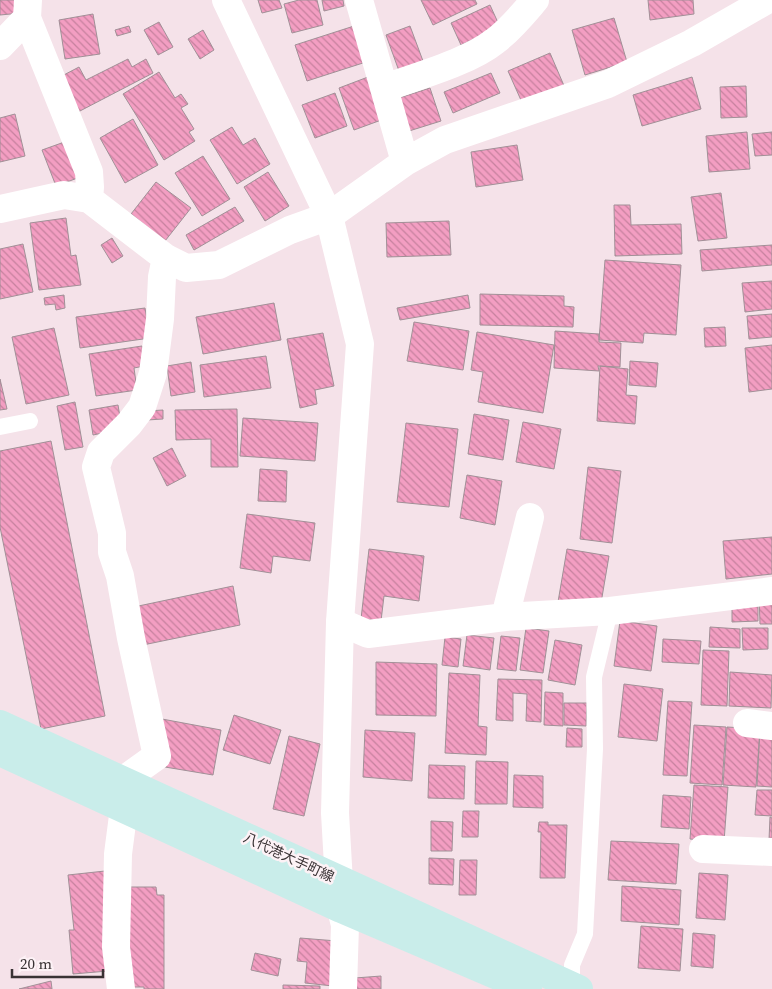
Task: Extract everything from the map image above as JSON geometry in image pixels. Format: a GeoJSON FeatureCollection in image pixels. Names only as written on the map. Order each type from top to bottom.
{"type":"FeatureCollection","features":[{"type":"Feature","properties":{"kind":"main road","name":"八代港大手町線"},"geometry":{"type":"LineString","coordinates":[[0,724],[574,988]]}},
{"type":"Feature","properties":{"kind":"main road","name":"八代港大手町線"},"geometry":{"type":"LineString","coordinates":[[0,752],[342,909],[528,989]]}},
{"type":"Feature","properties":{"kind":"street"},"geometry":{"type":"LineString","coordinates":[[226,0],[329,216],[360,344],[340,622],[335,813],[338,879],[345,925],[342,989]]}},
{"type":"Feature","properties":{"kind":"street"},"geometry":{"type":"LineString","coordinates":[[359,0],[405,162]]}},
{"type":"Feature","properties":{"kind":"street"},"geometry":{"type":"LineString","coordinates":[[385,88],[470,56],[494,42],[536,0]]}},
{"type":"Feature","properties":{"kind":"street"},"geometry":{"type":"LineString","coordinates":[[0,209],[64,195],[89,199],[166,258],[186,268],[219,265],[290,230],[329,216],[405,162],[445,140],[608,84],[692,42],[768,0]]}},
{"type":"Feature","properties":{"kind":"street"},"geometry":{"type":"LineString","coordinates":[[0,46],[27,9]]}},
{"type":"Feature","properties":{"kind":"street"},"geometry":{"type":"LineString","coordinates":[[27,9],[89,172],[89,199]]}},
{"type":"Feature","properties":{"kind":"street"},"geometry":{"type":"LineString","coordinates":[[122,781],[157,756],[130,638],[120,576],[112,552],[112,533],[96,467],[101,452],[129,424],[142,407],[153,373],[160,319],[162,277],[166,258]]}},
{"type":"Feature","properties":{"kind":"street"},"geometry":{"type":"LineString","coordinates":[[505,617],[530,517]]}},
{"type":"Feature","properties":{"kind":"street"},"geometry":{"type":"LineString","coordinates":[[340,622],[368,634],[505,617],[610,611],[772,591]]}},
{"type":"Feature","properties":{"kind":"street"},"geometry":{"type":"LineString","coordinates":[[121,989],[116,947],[118,854],[124,808]]}},
{"type":"Feature","properties":{"kind":"street"},"geometry":{"type":"LineString","coordinates":[[703,849],[772,852]]}},
{"type":"Feature","properties":{"kind":"lane"},"geometry":{"type":"LineString","coordinates":[[0,427],[30,421]]}},
{"type":"Feature","properties":{"kind":"lane"},"geometry":{"type":"LineString","coordinates":[[574,988],[572,965],[585,934],[595,749],[594,677],[610,611]]}},
{"type":"Feature","properties":{"kind":"building"},"geometry":{"type":"Polygon","coordinates":[[[0,0],[20,0],[21,13],[0,15],[0,0]]]}},
{"type":"Feature","properties":{"kind":"building"},"geometry":{"type":"Polygon","coordinates":[[[258,0],[279,0],[282,8],[262,13],[258,0]]]}},
{"type":"Feature","properties":{"kind":"building"},"geometry":{"type":"Polygon","coordinates":[[[299,0],[317,0],[323,25],[292,33],[284,4],[299,0]]]}},
{"type":"Feature","properties":{"kind":"building"},"geometry":{"type":"Polygon","coordinates":[[[322,0],[343,0],[344,6],[324,11],[322,0]]]}},
{"type":"Feature","properties":{"kind":"building"},"geometry":{"type":"Polygon","coordinates":[[[421,0],[475,0],[477,4],[433,25],[421,0]]]}},
{"type":"Feature","properties":{"kind":"building"},"geometry":{"type":"Polygon","coordinates":[[[648,0],[693,0],[694,14],[650,20],[648,0]]]}},
{"type":"Feature","properties":{"kind":"building"},"geometry":{"type":"Polygon","coordinates":[[[490,5],[500,27],[461,45],[451,23],[490,5]]]}},
{"type":"Feature","properties":{"kind":"building"},"geometry":{"type":"Polygon","coordinates":[[[93,14],[100,54],[65,59],[59,20],[93,14]]]}},
{"type":"Feature","properties":{"kind":"building"},"geometry":{"type":"Polygon","coordinates":[[[614,18],[627,62],[585,75],[572,30],[614,18]]]}},
{"type":"Feature","properties":{"kind":"building"},"geometry":{"type":"Polygon","coordinates":[[[159,22],[173,47],[158,55],[144,30],[159,22]]]}},
{"type":"Feature","properties":{"kind":"building"},"geometry":{"type":"Polygon","coordinates":[[[129,26],[131,32],[117,36],[115,30],[129,26]]]}},
{"type":"Feature","properties":{"kind":"building"},"geometry":{"type":"Polygon","coordinates":[[[354,26],[366,62],[307,81],[295,45],[354,26]]]}},
{"type":"Feature","properties":{"kind":"building"},"geometry":{"type":"Polygon","coordinates":[[[410,26],[423,61],[399,71],[386,35],[410,26]]]}},
{"type":"Feature","properties":{"kind":"building"},"geometry":{"type":"Polygon","coordinates":[[[203,30],[214,50],[200,59],[188,39],[203,30]]]}},
{"type":"Feature","properties":{"kind":"building"},"geometry":{"type":"Polygon","coordinates":[[[550,53],[565,88],[524,107],[508,71],[550,53]]]}},
{"type":"Feature","properties":{"kind":"building"},"geometry":{"type":"Polygon","coordinates":[[[128,59],[132,67],[146,59],[153,73],[78,112],[60,77],[79,67],[86,80],[128,59]]]}},
{"type":"Feature","properties":{"kind":"building"},"geometry":{"type":"Polygon","coordinates":[[[159,72],[175,98],[181,94],[188,104],[181,108],[194,129],[189,132],[195,141],[164,160],[123,94],[159,72]]]}},
{"type":"Feature","properties":{"kind":"building"},"geometry":{"type":"Polygon","coordinates":[[[491,73],[500,93],[453,113],[444,92],[491,73]]]}},
{"type":"Feature","properties":{"kind":"building"},"geometry":{"type":"Polygon","coordinates":[[[368,77],[384,119],[354,130],[339,88],[368,77]]]}},
{"type":"Feature","properties":{"kind":"building"},"geometry":{"type":"Polygon","coordinates":[[[692,77],[701,109],[642,126],[633,95],[692,77]]]}},
{"type":"Feature","properties":{"kind":"building"},"geometry":{"type":"Polygon","coordinates":[[[746,86],[747,117],[721,118],[720,87],[746,86]]]}},
{"type":"Feature","properties":{"kind":"building"},"geometry":{"type":"Polygon","coordinates":[[[430,88],[441,121],[409,131],[399,98],[430,88]]]}},
{"type":"Feature","properties":{"kind":"building"},"geometry":{"type":"Polygon","coordinates":[[[335,93],[347,126],[315,138],[302,105],[335,93]]]}},
{"type":"Feature","properties":{"kind":"building"},"geometry":{"type":"Polygon","coordinates":[[[15,114],[25,156],[0,162],[0,118],[15,114]]]}},
{"type":"Feature","properties":{"kind":"building"},"geometry":{"type":"Polygon","coordinates":[[[133,119],[158,165],[125,183],[100,138],[133,119]]]}},
{"type":"Feature","properties":{"kind":"building"},"geometry":{"type":"Polygon","coordinates":[[[232,127],[243,145],[255,138],[270,164],[237,184],[210,140],[232,127]]]}},
{"type":"Feature","properties":{"kind":"building"},"geometry":{"type":"Polygon","coordinates":[[[747,132],[750,169],[709,172],[706,136],[747,132]]]}},
{"type":"Feature","properties":{"kind":"building"},"geometry":{"type":"Polygon","coordinates":[[[772,132],[772,155],[755,156],[752,134],[772,132]]]}},
{"type":"Feature","properties":{"kind":"building"},"geometry":{"type":"Polygon","coordinates":[[[70,140],[83,176],[56,186],[42,150],[70,140]]]}},
{"type":"Feature","properties":{"kind":"building"},"geometry":{"type":"Polygon","coordinates":[[[517,145],[523,180],[476,187],[471,152],[517,145]]]}},
{"type":"Feature","properties":{"kind":"building"},"geometry":{"type":"Polygon","coordinates":[[[203,156],[230,199],[202,216],[175,173],[203,156]]]}},
{"type":"Feature","properties":{"kind":"building"},"geometry":{"type":"Polygon","coordinates":[[[268,172],[289,206],[265,221],[244,187],[268,172]]]}},
{"type":"Feature","properties":{"kind":"building"},"geometry":{"type":"Polygon","coordinates":[[[156,182],[191,208],[165,241],[131,214],[156,182]]]}},
{"type":"Feature","properties":{"kind":"building"},"geometry":{"type":"Polygon","coordinates":[[[721,193],[727,238],[698,241],[691,197],[721,193]]]}},
{"type":"Feature","properties":{"kind":"building"},"geometry":{"type":"Polygon","coordinates":[[[614,205],[630,205],[631,225],[681,224],[682,254],[615,256],[614,205]]]}},
{"type":"Feature","properties":{"kind":"building"},"geometry":{"type":"Polygon","coordinates":[[[235,207],[244,221],[194,250],[186,235],[235,207]]]}},
{"type":"Feature","properties":{"kind":"building"},"geometry":{"type":"Polygon","coordinates":[[[66,218],[71,256],[76,255],[81,285],[39,290],[30,223],[66,218]]]}},
{"type":"Feature","properties":{"kind":"building"},"geometry":{"type":"Polygon","coordinates":[[[449,221],[451,255],[387,257],[386,223],[449,221]]]}},
{"type":"Feature","properties":{"kind":"building"},"geometry":{"type":"Polygon","coordinates":[[[112,238],[123,256],[112,263],[101,245],[112,238]]]}},
{"type":"Feature","properties":{"kind":"building"},"geometry":{"type":"Polygon","coordinates":[[[23,244],[33,292],[0,299],[0,249],[23,244]]]}},
{"type":"Feature","properties":{"kind":"building"},"geometry":{"type":"Polygon","coordinates":[[[772,245],[772,265],[702,271],[700,250],[772,245]]]}},
{"type":"Feature","properties":{"kind":"building"},"geometry":{"type":"Polygon","coordinates":[[[605,260],[681,265],[676,335],[644,333],[643,343],[599,340],[605,260]]]}},
{"type":"Feature","properties":{"kind":"building"},"geometry":{"type":"Polygon","coordinates":[[[772,281],[772,309],[745,312],[742,283],[772,281]]]}},
{"type":"Feature","properties":{"kind":"building"},"geometry":{"type":"Polygon","coordinates":[[[480,294],[564,296],[564,306],[574,307],[573,327],[480,325],[480,294]]]}},
{"type":"Feature","properties":{"kind":"building"},"geometry":{"type":"Polygon","coordinates":[[[64,295],[65,308],[56,310],[55,304],[45,305],[44,298],[64,295]]]}},
{"type":"Feature","properties":{"kind":"building"},"geometry":{"type":"Polygon","coordinates":[[[468,295],[470,308],[400,320],[397,308],[468,295]]]}},
{"type":"Feature","properties":{"kind":"building"},"geometry":{"type":"Polygon","coordinates":[[[274,303],[281,340],[203,354],[196,317],[274,303]]]}},
{"type":"Feature","properties":{"kind":"building"},"geometry":{"type":"Polygon","coordinates":[[[145,308],[150,338],[80,348],[76,317],[145,308]]]}},
{"type":"Feature","properties":{"kind":"building"},"geometry":{"type":"Polygon","coordinates":[[[772,314],[772,337],[749,339],[747,316],[772,314]]]}},
{"type":"Feature","properties":{"kind":"building"},"geometry":{"type":"Polygon","coordinates":[[[414,322],[469,331],[463,370],[407,361],[414,322]]]}},
{"type":"Feature","properties":{"kind":"building"},"geometry":{"type":"Polygon","coordinates":[[[725,327],[726,346],[705,347],[704,328],[725,327]]]}},
{"type":"Feature","properties":{"kind":"building"},"geometry":{"type":"Polygon","coordinates":[[[54,328],[69,395],[26,404],[12,337],[54,328]]]}},
{"type":"Feature","properties":{"kind":"building"},"geometry":{"type":"Polygon","coordinates":[[[555,331],[599,334],[599,342],[621,343],[620,367],[598,366],[599,371],[554,368],[555,331]]]}},
{"type":"Feature","properties":{"kind":"building"},"geometry":{"type":"Polygon","coordinates":[[[477,332],[554,345],[543,413],[478,402],[483,372],[471,370],[477,332]]]}},
{"type":"Feature","properties":{"kind":"building"},"geometry":{"type":"Polygon","coordinates":[[[323,333],[334,386],[315,390],[317,404],[300,408],[287,339],[323,333]]]}},
{"type":"Feature","properties":{"kind":"building"},"geometry":{"type":"Polygon","coordinates":[[[772,345],[772,389],[749,392],[745,348],[772,345]]]}},
{"type":"Feature","properties":{"kind":"building"},"geometry":{"type":"Polygon","coordinates":[[[142,346],[144,366],[134,368],[137,390],[96,396],[89,354],[142,346]]]}},
{"type":"Feature","properties":{"kind":"building"},"geometry":{"type":"Polygon","coordinates":[[[266,356],[271,388],[204,397],[200,365],[266,356]]]}},
{"type":"Feature","properties":{"kind":"building"},"geometry":{"type":"Polygon","coordinates":[[[630,361],[658,363],[656,387],[629,385],[630,361]]]}},
{"type":"Feature","properties":{"kind":"building"},"geometry":{"type":"Polygon","coordinates":[[[191,362],[195,392],[171,396],[167,366],[191,362]]]}},
{"type":"Feature","properties":{"kind":"building"},"geometry":{"type":"Polygon","coordinates":[[[600,366],[628,369],[626,395],[637,396],[635,424],[597,421],[600,366]]]}},
{"type":"Feature","properties":{"kind":"building"},"geometry":{"type":"Polygon","coordinates":[[[0,379],[7,409],[0,410],[0,379]]]}},
{"type":"Feature","properties":{"kind":"building"},"geometry":{"type":"Polygon","coordinates":[[[75,402],[83,447],[65,450],[57,406],[75,402]]]}},
{"type":"Feature","properties":{"kind":"building"},"geometry":{"type":"Polygon","coordinates":[[[118,405],[122,429],[93,435],[89,410],[118,405]]]}},
{"type":"Feature","properties":{"kind":"building"},"geometry":{"type":"Polygon","coordinates":[[[237,409],[238,467],[211,467],[211,439],[176,440],[175,410],[237,409]]]}},
{"type":"Feature","properties":{"kind":"building"},"geometry":{"type":"Polygon","coordinates":[[[163,410],[163,419],[147,420],[147,411],[163,410]]]}},
{"type":"Feature","properties":{"kind":"building"},"geometry":{"type":"Polygon","coordinates":[[[474,414],[509,420],[503,460],[468,454],[474,414]]]}},
{"type":"Feature","properties":{"kind":"building"},"geometry":{"type":"Polygon","coordinates":[[[243,418],[318,423],[315,461],[240,456],[243,418]]]}},
{"type":"Feature","properties":{"kind":"building"},"geometry":{"type":"Polygon","coordinates":[[[523,422],[561,429],[554,469],[516,462],[523,422]]]}},
{"type":"Feature","properties":{"kind":"building"},"geometry":{"type":"Polygon","coordinates":[[[406,423],[458,429],[449,507],[397,502],[406,423]]]}},
{"type":"Feature","properties":{"kind":"building"},"geometry":{"type":"Polygon","coordinates":[[[51,441],[105,716],[41,729],[0,527],[0,451],[51,441]]]}},
{"type":"Feature","properties":{"kind":"building"},"geometry":{"type":"Polygon","coordinates":[[[172,448],[186,476],[167,486],[153,458],[172,448]]]}},
{"type":"Feature","properties":{"kind":"building"},"geometry":{"type":"Polygon","coordinates":[[[588,467],[621,471],[612,543],[580,539],[588,467]]]}},
{"type":"Feature","properties":{"kind":"building"},"geometry":{"type":"Polygon","coordinates":[[[260,469],[287,471],[286,502],[258,501],[260,469]]]}},
{"type":"Feature","properties":{"kind":"building"},"geometry":{"type":"Polygon","coordinates":[[[467,475],[502,481],[495,525],[460,518],[467,475]]]}},
{"type":"Feature","properties":{"kind":"building"},"geometry":{"type":"Polygon","coordinates":[[[247,514],[315,523],[310,561],[273,556],[271,573],[240,568],[247,514]]]}},
{"type":"Feature","properties":{"kind":"building"},"geometry":{"type":"Polygon","coordinates":[[[772,537],[772,574],[726,579],[723,541],[772,537]]]}},
{"type":"Feature","properties":{"kind":"building"},"geometry":{"type":"Polygon","coordinates":[[[369,549],[424,556],[419,601],[384,596],[381,621],[361,619],[369,549]]]}},
{"type":"Feature","properties":{"kind":"building"},"geometry":{"type":"Polygon","coordinates":[[[567,549],[609,556],[600,609],[558,602],[567,549]]]}},
{"type":"Feature","properties":{"kind":"building"},"geometry":{"type":"Polygon","coordinates":[[[233,586],[240,625],[138,646],[129,608],[233,586]]]}},
{"type":"Feature","properties":{"kind":"building"},"geometry":{"type":"Polygon","coordinates":[[[759,595],[772,595],[772,624],[760,624],[759,595]]]}},
{"type":"Feature","properties":{"kind":"building"},"geometry":{"type":"Polygon","coordinates":[[[732,600],[758,600],[758,621],[732,622],[732,600]]]}},
{"type":"Feature","properties":{"kind":"building"},"geometry":{"type":"Polygon","coordinates":[[[620,621],[657,626],[651,671],[614,666],[620,621]]]}},
{"type":"Feature","properties":{"kind":"building"},"geometry":{"type":"Polygon","coordinates":[[[710,627],[740,629],[740,648],[709,647],[710,627]]]}},
{"type":"Feature","properties":{"kind":"building"},"geometry":{"type":"Polygon","coordinates":[[[526,628],[549,631],[543,673],[520,670],[526,628]]]}},
{"type":"Feature","properties":{"kind":"building"},"geometry":{"type":"Polygon","coordinates":[[[742,628],[768,628],[768,649],[743,650],[742,628]]]}},
{"type":"Feature","properties":{"kind":"building"},"geometry":{"type":"Polygon","coordinates":[[[467,635],[494,638],[490,670],[463,666],[467,635]]]}},
{"type":"Feature","properties":{"kind":"building"},"geometry":{"type":"Polygon","coordinates":[[[501,636],[520,638],[516,671],[497,669],[501,636]]]}},
{"type":"Feature","properties":{"kind":"building"},"geometry":{"type":"Polygon","coordinates":[[[445,637],[461,639],[458,667],[442,665],[445,637]]]}},
{"type":"Feature","properties":{"kind":"building"},"geometry":{"type":"Polygon","coordinates":[[[663,639],[701,641],[699,664],[662,662],[663,639]]]}},
{"type":"Feature","properties":{"kind":"building"},"geometry":{"type":"Polygon","coordinates":[[[555,640],[582,645],[575,685],[548,680],[555,640]]]}},
{"type":"Feature","properties":{"kind":"building"},"geometry":{"type":"Polygon","coordinates":[[[703,650],[729,651],[727,706],[701,705],[703,650]]]}},
{"type":"Feature","properties":{"kind":"building"},"geometry":{"type":"Polygon","coordinates":[[[376,662],[437,664],[436,716],[376,715],[376,662]]]}},
{"type":"Feature","properties":{"kind":"building"},"geometry":{"type":"Polygon","coordinates":[[[730,672],[772,675],[771,708],[729,706],[730,672]]]}},
{"type":"Feature","properties":{"kind":"building"},"geometry":{"type":"Polygon","coordinates":[[[449,673],[480,675],[478,726],[487,727],[486,755],[445,753],[449,673]]]}},
{"type":"Feature","properties":{"kind":"building"},"geometry":{"type":"Polygon","coordinates":[[[498,679],[542,680],[541,722],[526,721],[527,694],[513,693],[513,721],[496,720],[498,679]]]}},
{"type":"Feature","properties":{"kind":"building"},"geometry":{"type":"Polygon","coordinates":[[[624,684],[663,689],[657,741],[618,737],[624,684]]]}},
{"type":"Feature","properties":{"kind":"building"},"geometry":{"type":"Polygon","coordinates":[[[545,692],[563,693],[563,726],[544,725],[545,692]]]}},
{"type":"Feature","properties":{"kind":"building"},"geometry":{"type":"Polygon","coordinates":[[[668,701],[692,702],[687,776],[663,775],[668,701]]]}},
{"type":"Feature","properties":{"kind":"building"},"geometry":{"type":"Polygon","coordinates":[[[564,703],[587,703],[586,726],[564,725],[564,703]]]}},
{"type":"Feature","properties":{"kind":"building"},"geometry":{"type":"Polygon","coordinates":[[[234,715],[281,730],[270,764],[223,750],[234,715]]]}},
{"type":"Feature","properties":{"kind":"building"},"geometry":{"type":"Polygon","coordinates":[[[162,719],[221,730],[213,775],[159,766],[162,719]]]}},
{"type":"Feature","properties":{"kind":"building"},"geometry":{"type":"Polygon","coordinates":[[[694,725],[726,727],[722,785],[690,783],[694,725]]]}},
{"type":"Feature","properties":{"kind":"building"},"geometry":{"type":"Polygon","coordinates":[[[727,727],[760,729],[756,787],[723,785],[727,727]]]}},
{"type":"Feature","properties":{"kind":"building"},"geometry":{"type":"Polygon","coordinates":[[[567,728],[582,729],[582,747],[566,747],[567,728]]]}},
{"type":"Feature","properties":{"kind":"building"},"geometry":{"type":"Polygon","coordinates":[[[760,729],[772,730],[772,787],[757,786],[760,729]]]}},
{"type":"Feature","properties":{"kind":"building"},"geometry":{"type":"Polygon","coordinates":[[[365,730],[415,733],[412,781],[363,777],[365,730]]]}},
{"type":"Feature","properties":{"kind":"building"},"geometry":{"type":"Polygon","coordinates":[[[289,736],[320,744],[304,816],[273,809],[289,736]]]}},
{"type":"Feature","properties":{"kind":"building"},"geometry":{"type":"Polygon","coordinates":[[[476,761],[508,762],[507,804],[475,804],[476,761]]]}},
{"type":"Feature","properties":{"kind":"building"},"geometry":{"type":"Polygon","coordinates":[[[429,765],[465,766],[464,799],[428,798],[429,765]]]}},
{"type":"Feature","properties":{"kind":"building"},"geometry":{"type":"Polygon","coordinates":[[[514,775],[543,776],[543,808],[513,807],[514,775]]]}},
{"type":"Feature","properties":{"kind":"building"},"geometry":{"type":"Polygon","coordinates":[[[694,785],[728,787],[724,842],[690,839],[694,785]]]}},
{"type":"Feature","properties":{"kind":"building"},"geometry":{"type":"Polygon","coordinates":[[[757,790],[772,790],[772,816],[755,815],[757,790]]]}},
{"type":"Feature","properties":{"kind":"building"},"geometry":{"type":"Polygon","coordinates":[[[663,795],[691,797],[689,829],[661,827],[663,795]]]}},
{"type":"Feature","properties":{"kind":"building"},"geometry":{"type":"Polygon","coordinates":[[[463,811],[479,811],[478,837],[462,837],[463,811]]]}},
{"type":"Feature","properties":{"kind":"building"},"geometry":{"type":"Polygon","coordinates":[[[770,817],[772,818],[772,841],[769,840],[770,817]]]}},
{"type":"Feature","properties":{"kind":"building"},"geometry":{"type":"Polygon","coordinates":[[[431,821],[453,822],[452,851],[431,851],[431,821]]]}},
{"type":"Feature","properties":{"kind":"building"},"geometry":{"type":"Polygon","coordinates":[[[539,822],[548,822],[548,825],[567,825],[565,878],[540,878],[541,832],[538,832],[539,822]]]}},
{"type":"Feature","properties":{"kind":"building"},"geometry":{"type":"Polygon","coordinates":[[[611,841],[679,844],[676,884],[608,880],[611,841]]]}},
{"type":"Feature","properties":{"kind":"building"},"geometry":{"type":"Polygon","coordinates":[[[429,858],[454,859],[453,885],[429,884],[429,858]]]}},
{"type":"Feature","properties":{"kind":"building"},"geometry":{"type":"Polygon","coordinates":[[[460,860],[477,860],[476,895],[459,895],[460,860]]]}},
{"type":"Feature","properties":{"kind":"building"},"geometry":{"type":"Polygon","coordinates":[[[105,871],[108,971],[73,974],[69,930],[74,930],[68,875],[105,871]]]}},
{"type":"Feature","properties":{"kind":"building"},"geometry":{"type":"Polygon","coordinates":[[[699,873],[728,875],[725,920],[696,918],[699,873]]]}},
{"type":"Feature","properties":{"kind":"building"},"geometry":{"type":"Polygon","coordinates":[[[622,886],[681,890],[679,925],[621,921],[622,886]]]}},
{"type":"Feature","properties":{"kind":"building"},"geometry":{"type":"Polygon","coordinates":[[[128,887],[156,887],[157,895],[164,895],[164,989],[129,987],[128,887]]]}},
{"type":"Feature","properties":{"kind":"building"},"geometry":{"type":"Polygon","coordinates":[[[641,926],[683,929],[680,971],[638,968],[641,926]]]}},
{"type":"Feature","properties":{"kind":"building"},"geometry":{"type":"Polygon","coordinates":[[[693,933],[715,935],[713,968],[691,966],[693,933]]]}},
{"type":"Feature","properties":{"kind":"building"},"geometry":{"type":"Polygon","coordinates":[[[300,938],[337,941],[333,986],[305,983],[307,962],[297,961],[300,938]]]}},
{"type":"Feature","properties":{"kind":"building"},"geometry":{"type":"Polygon","coordinates":[[[255,953],[281,959],[278,976],[251,970],[255,953]]]}},
{"type":"Feature","properties":{"kind":"building"},"geometry":{"type":"Polygon","coordinates":[[[381,976],[381,989],[356,989],[355,978],[381,976]]]}},
{"type":"Feature","properties":{"kind":"building"},"geometry":{"type":"Polygon","coordinates":[[[51,981],[52,989],[19,989],[51,981]]]}},
{"type":"Feature","properties":{"kind":"building"},"geometry":{"type":"Polygon","coordinates":[[[283,985],[320,986],[320,989],[283,989],[283,985]]]}}]}
